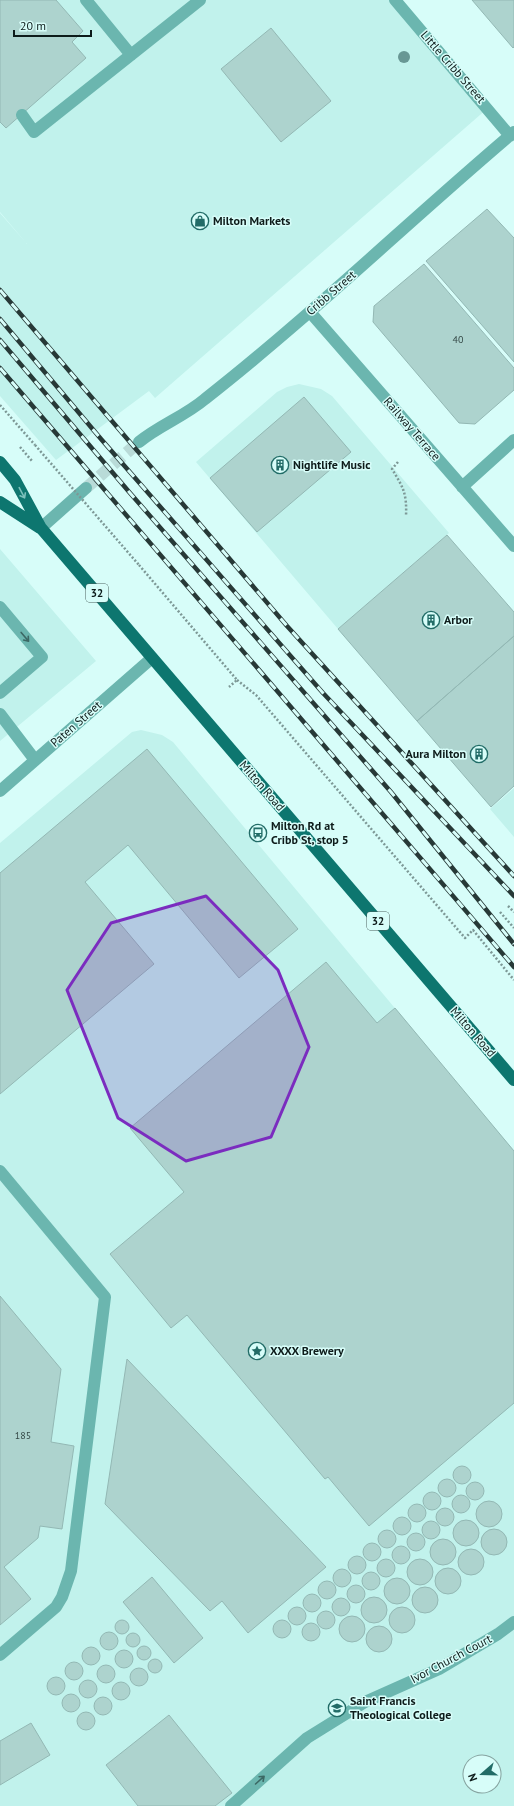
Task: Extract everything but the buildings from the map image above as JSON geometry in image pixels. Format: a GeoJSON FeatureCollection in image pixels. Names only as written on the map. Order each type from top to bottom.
{"type":"FeatureCollection","features":[{"type":"Feature","properties":{"kind":"main road","name":"Milton Road"},"geometry":{"type":"LineString","coordinates":[[0,462],[15,480],[41,528],[514,1080]]}},
{"type":"Feature","properties":{"kind":"main road","name":"Milton Road"},"geometry":{"type":"LineString","coordinates":[[0,502],[41,528]]}},
{"type":"Feature","properties":{"kind":"street"},"geometry":{"type":"LineString","coordinates":[[86,0],[131,55]]}},
{"type":"Feature","properties":{"kind":"street"},"geometry":{"type":"LineString","coordinates":[[22,114],[34,132],[200,0]]}},
{"type":"Feature","properties":{"kind":"street","name":"Little Cribb Street"},"geometry":{"type":"LineString","coordinates":[[396,0],[512,134]]}},
{"type":"Feature","properties":{"kind":"street","name":"Cribb Street"},"geometry":{"type":"LineString","coordinates":[[139,442],[163,424],[190,410],[204,400],[310,312],[512,134]]}},
{"type":"Feature","properties":{"kind":"street","name":"Railway Terrace"},"geometry":{"type":"LineString","coordinates":[[310,312],[514,546]]}},
{"type":"Feature","properties":{"kind":"street"},"geometry":{"type":"LineString","coordinates":[[462,487],[514,440]]}},
{"type":"Feature","properties":{"kind":"street"},"geometry":{"type":"LineString","coordinates":[[41,528],[86,488]]}},
{"type":"Feature","properties":{"kind":"street"},"geometry":{"type":"LineString","coordinates":[[0,606],[42,657],[0,693]]}},
{"type":"Feature","properties":{"kind":"street","name":"Paten Street"},"geometry":{"type":"LineString","coordinates":[[0,791],[152,658]]}},
{"type":"Feature","properties":{"kind":"street"},"geometry":{"type":"LineString","coordinates":[[0,714],[35,760]]}},
{"type":"Feature","properties":{"kind":"street"},"geometry":{"type":"LineString","coordinates":[[0,1172],[105,1297],[71,1571],[62,1597],[56,1607],[0,1655]]}},
{"type":"Feature","properties":{"kind":"street","name":"Ivor Church Court"},"geometry":{"type":"LineString","coordinates":[[232,1806],[307,1738],[365,1702],[439,1669],[514,1622]]}},
{"type":"Feature","properties":{"kind":"path"},"geometry":{"type":"LineString","coordinates":[[0,405],[237,680],[256,695],[465,938],[473,930],[514,980]]}},
{"type":"Feature","properties":{"kind":"path"},"geometry":{"type":"LineString","coordinates":[[20,447],[32,461]]}},
{"type":"Feature","properties":{"kind":"path"},"geometry":{"type":"LineString","coordinates":[[398,462],[392,469],[404,488],[407,498],[406,516]]}},
{"type":"Feature","properties":{"kind":"path"},"geometry":{"type":"LineString","coordinates":[[229,687],[237,680]]}},
{"type":"Feature","properties":{"kind":"path"},"geometry":{"type":"LineString","coordinates":[[508,906],[514,912]]}},
{"type":"Feature","properties":{"kind":"path"},"geometry":{"type":"LineString","coordinates":[[500,912],[514,928]]}},
{"type":"Feature","properties":{"kind":"highlighted area"},"geometry":{"type":"Polygon","coordinates":[[[206,896],[278,970],[309,1047],[271,1137],[186,1161],[118,1118],[67,990],[111,923],[206,896]]]}},
{"type":"Feature","properties":{"kind":"shaded area","name":"Milton Markets"},"geometry":{"type":"Polygon","coordinates":[[[0,0],[398,0],[488,108],[155,398],[149,391],[56,460],[0,396],[0,213],[27,244],[0,212],[0,0]]]}},
{"type":"Feature","properties":{"kind":"shaded area"},"geometry":{"type":"Polygon","coordinates":[[[299,384],[321,389],[332,396],[449,533],[338,629],[196,462],[277,392],[287,387],[299,384]]]}},
{"type":"Feature","properties":{"kind":"shaded area"},"geometry":{"type":"Polygon","coordinates":[[[0,549],[96,661],[0,741],[0,549]]]}},
{"type":"Feature","properties":{"kind":"shaded area","name":"XXXX Brewery"},"geometry":{"type":"Polygon","coordinates":[[[141,730],[162,735],[173,742],[514,1151],[514,1806],[0,1806],[0,843],[132,732],[141,730]]]}},
{"type":"Feature","properties":{"kind":"shaded area"},"geometry":{"type":"Polygon","coordinates":[[[514,788],[514,837],[490,809],[514,788]]]}},
{"type":"Feature","properties":{"kind":"tunnel"},"geometry":{"type":"LineString","coordinates":[[86,488],[139,442]]}},
{"type":"Feature","properties":{"kind":"railway"},"geometry":{"type":"LineString","coordinates":[[0,290],[287,626],[514,876]]}},
{"type":"Feature","properties":{"kind":"railway"},"geometry":{"type":"LineString","coordinates":[[0,319],[101,439],[323,693],[514,896]]}},
{"type":"Feature","properties":{"kind":"railway"},"geometry":{"type":"LineString","coordinates":[[0,340],[130,493],[391,792],[514,944]]}},
{"type":"Feature","properties":{"kind":"railway"},"geometry":{"type":"LineString","coordinates":[[0,368],[514,967]]}},
{"type":"Feature","properties":{"kind":"place","name":"Milton Markets"},"geometry":{"type":"Point","coordinates":[200,221]}},
{"type":"Feature","properties":{"kind":"place","name":"Nightlife Music"},"geometry":{"type":"Point","coordinates":[280,465]}},
{"type":"Feature","properties":{"kind":"place","name":"Arbor"},"geometry":{"type":"Point","coordinates":[431,620]}},
{"type":"Feature","properties":{"kind":"place","name":"Aura Milton"},"geometry":{"type":"Point","coordinates":[479,754]}},
{"type":"Feature","properties":{"kind":"place","name":"Milton Rd at Cribb St, stop 5"},"geometry":{"type":"Point","coordinates":[258,833]}},
{"type":"Feature","properties":{"kind":"place","name":"XXXX Brewery"},"geometry":{"type":"Point","coordinates":[257,1351]}},
{"type":"Feature","properties":{"kind":"place","name":"Saint Francis Theological College"},"geometry":{"type":"Point","coordinates":[337,1708]}}]}
